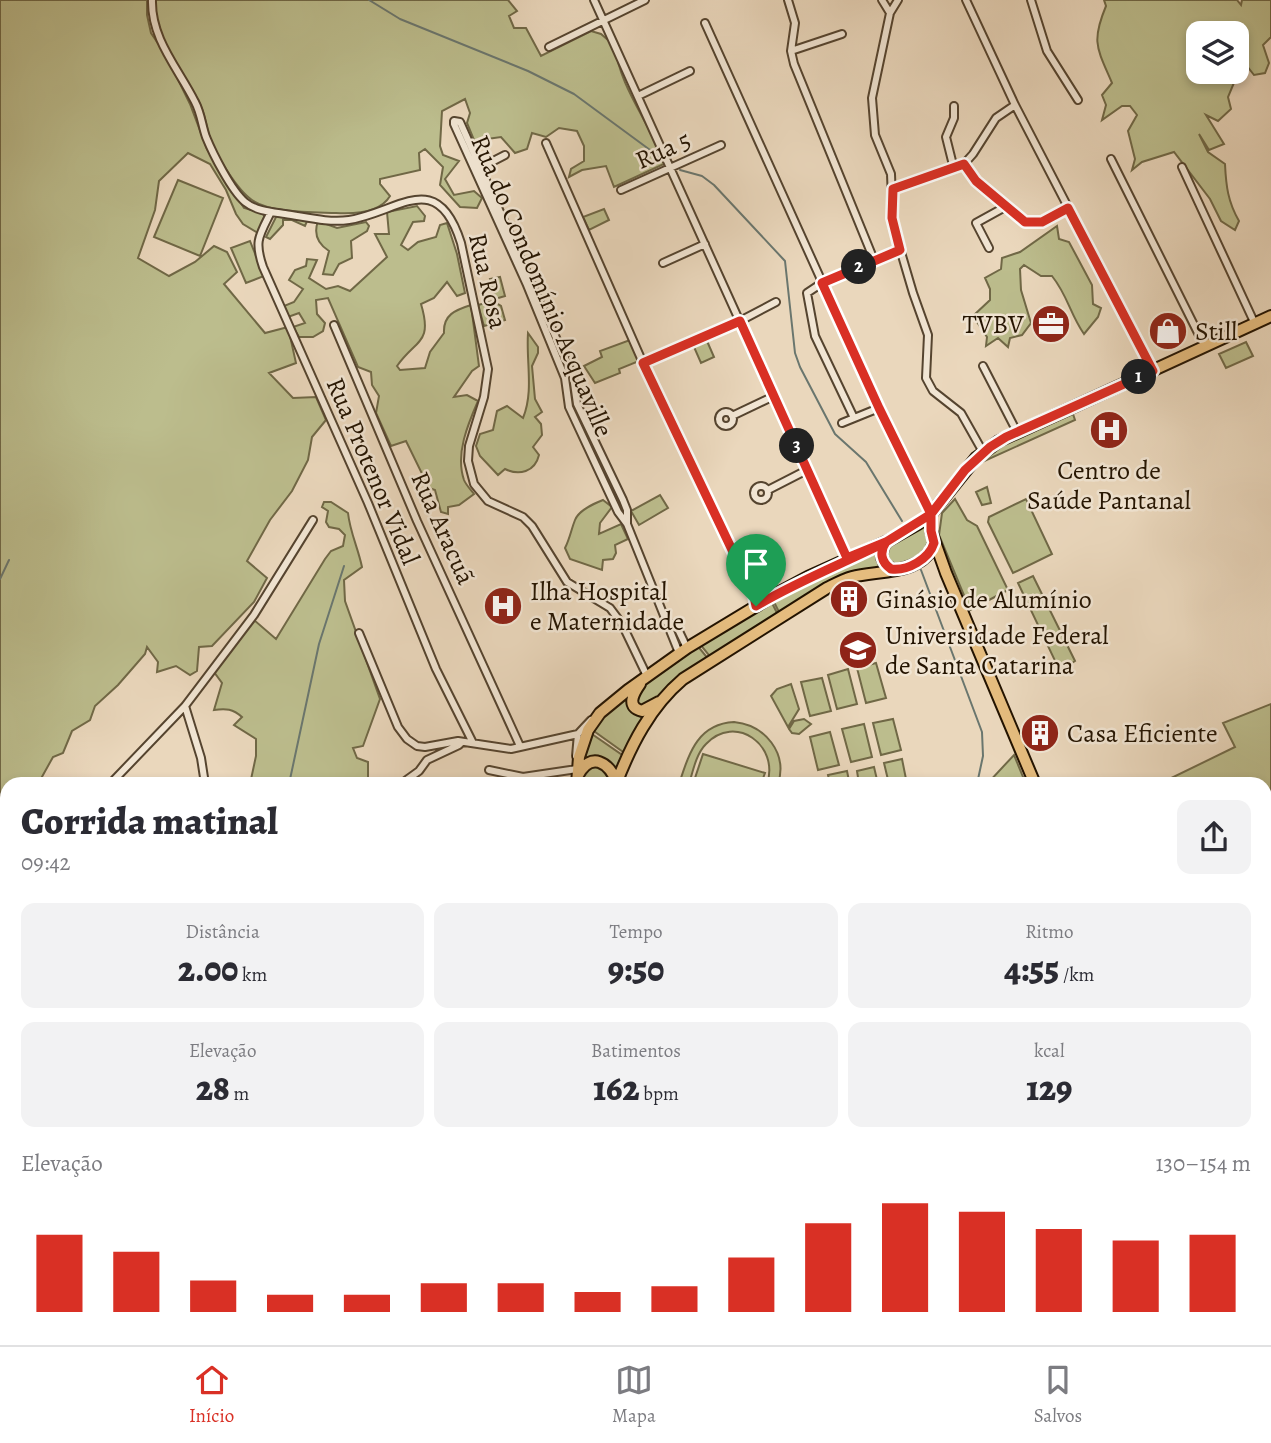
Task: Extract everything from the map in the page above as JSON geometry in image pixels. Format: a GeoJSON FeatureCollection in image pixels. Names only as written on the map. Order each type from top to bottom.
{"type":"FeatureCollection","features":[{"type":"Feature","properties":{"kind":"main road"},"geometry":{"type":"LineString","coordinates":[[577,777],[584,739],[600,713],[683,651],[802,580],[886,542],[918,524],[931,514],[965,470],[983,452],[1017,432],[1271,316]]}},
{"type":"Feature","properties":{"kind":"main road"},"geometry":{"type":"LineString","coordinates":[[931,514],[934,543],[1032,777]]}},
{"type":"Feature","properties":{"kind":"main road"},"geometry":{"type":"LineString","coordinates":[[918,524],[931,531]]}},
{"type":"Feature","properties":{"kind":"main road"},"geometry":{"type":"LineString","coordinates":[[886,542],[881,553],[883,560],[894,570]]}},
{"type":"Feature","properties":{"kind":"main road"},"geometry":{"type":"LineString","coordinates":[[645,677],[632,697],[635,708],[642,711],[664,698],[689,675],[827,588],[852,577],[912,565],[924,558],[934,543]]}},
{"type":"Feature","properties":{"kind":"main road"},"geometry":{"type":"LineString","coordinates":[[924,558],[932,560],[946,573]]}},
{"type":"Feature","properties":{"kind":"main road"},"geometry":{"type":"LineString","coordinates":[[619,777],[634,742],[664,698]]}},
{"type":"Feature","properties":{"kind":"main road"},"geometry":{"type":"LineString","coordinates":[[577,777],[582,768],[595,761],[608,766],[615,777]]}},
{"type":"Feature","properties":{"kind":"street","name":"Rua Rosa"},"geometry":{"type":"LineString","coordinates":[[152,0],[156,32],[198,107],[205,135],[215,156],[244,201],[271,212],[330,220],[368,215],[413,199],[433,203],[448,214],[461,243],[488,369],[484,397],[469,446],[468,461],[474,484],[488,500],[523,517],[532,526],[566,582],[610,608],[622,624],[645,677]]}},
{"type":"Feature","properties":{"kind":"street"},"geometry":{"type":"LineString","coordinates":[[594,0],[847,558]]}},
{"type":"Feature","properties":{"kind":"street"},"geometry":{"type":"LineString","coordinates":[[549,47],[645,0]]}},
{"type":"Feature","properties":{"kind":"street"},"geometry":{"type":"LineString","coordinates":[[788,0],[795,23],[791,51],[794,64],[874,260]]}},
{"type":"Feature","properties":{"kind":"street"},"geometry":{"type":"LineString","coordinates":[[882,0],[890,13]]}},
{"type":"Feature","properties":{"kind":"street"},"geometry":{"type":"LineString","coordinates":[[898,0],[890,13],[872,104],[875,135],[891,174],[892,218],[912,293],[928,335],[925,370],[929,387],[961,413],[983,452]]}},
{"type":"Feature","properties":{"kind":"street"},"geometry":{"type":"LineString","coordinates":[[966,0],[1015,105],[1153,371]]}},
{"type":"Feature","properties":{"kind":"street"},"geometry":{"type":"LineString","coordinates":[[1031,0],[1047,51],[1078,100]]}},
{"type":"Feature","properties":{"kind":"street"},"geometry":{"type":"LineString","coordinates":[[705,23],[879,408],[931,514]]}},
{"type":"Feature","properties":{"kind":"street"},"geometry":{"type":"LineString","coordinates":[[791,51],[842,34]]}},
{"type":"Feature","properties":{"kind":"street"},"geometry":{"type":"LineString","coordinates":[[638,96],[690,71]]}},
{"type":"Feature","properties":{"kind":"street"},"geometry":{"type":"LineString","coordinates":[[893,189],[964,164],[973,155],[996,118],[1015,105]]}},
{"type":"Feature","properties":{"kind":"street"},"geometry":{"type":"LineString","coordinates":[[954,106],[954,118],[946,137],[954,169]]}},
{"type":"Feature","properties":{"kind":"street","name":"Rua do Condomínio Acquaville"},"geometry":{"type":"LineString","coordinates":[[477,170],[460,122],[454,121],[554,342],[565,378],[569,407],[618,512],[627,524],[669,624],[676,625],[683,651]]}},
{"type":"Feature","properties":{"kind":"street"},"geometry":{"type":"LineString","coordinates":[[546,143],[643,363],[754,596],[756,606]]}},
{"type":"Feature","properties":{"kind":"street","name":"Rua 5"},"geometry":{"type":"LineString","coordinates":[[621,190],[721,145]]}},
{"type":"Feature","properties":{"kind":"street"},"geometry":{"type":"LineString","coordinates":[[477,170],[505,155]]}},
{"type":"Feature","properties":{"kind":"street"},"geometry":{"type":"LineString","coordinates":[[1111,159],[1205,347]]}},
{"type":"Feature","properties":{"kind":"street"},"geometry":{"type":"LineString","coordinates":[[964,164],[976,181],[1019,219],[1031,224],[1042,222],[1068,208]]}},
{"type":"Feature","properties":{"kind":"street"},"geometry":{"type":"LineString","coordinates":[[1182,167],[1255,324]]}},
{"type":"Feature","properties":{"kind":"street"},"geometry":{"type":"LineString","coordinates":[[989,248],[976,223],[1005,206]]}},
{"type":"Feature","properties":{"kind":"street","name":"Rua Protenor Vidal"},"geometry":{"type":"LineString","coordinates":[[271,212],[258,239],[257,250],[263,267],[368,503],[436,669],[473,743]]}},
{"type":"Feature","properties":{"kind":"street"},"geometry":{"type":"LineString","coordinates":[[663,263],[705,244]]}},
{"type":"Feature","properties":{"kind":"street"},"geometry":{"type":"LineString","coordinates":[[854,418],[815,336],[806,296],[808,291],[822,283],[900,250]]}},
{"type":"Feature","properties":{"kind":"street"},"geometry":{"type":"LineString","coordinates":[[643,363],[740,321],[776,302]]}},
{"type":"Feature","properties":{"kind":"street","name":"Rua Aracuã"},"geometry":{"type":"LineString","coordinates":[[334,325],[418,521],[520,746]]}},
{"type":"Feature","properties":{"kind":"street","name":"Rua do Condomínio Acquaville"},"geometry":{"type":"LineString","coordinates":[[554,342],[573,376],[577,404],[627,510],[627,524]]}},
{"type":"Feature","properties":{"kind":"street"},"geometry":{"type":"LineString","coordinates":[[983,366],[1017,432]]}},
{"type":"Feature","properties":{"kind":"street"},"geometry":{"type":"LineString","coordinates":[[732,416],[774,396]]}},
{"type":"Feature","properties":{"kind":"street"},"geometry":{"type":"LineString","coordinates":[[569,407],[577,404]]}},
{"type":"Feature","properties":{"kind":"street"},"geometry":{"type":"LineString","coordinates":[[842,423],[879,408]]}},
{"type":"Feature","properties":{"kind":"street"},"geometry":{"type":"LineString","coordinates":[[591,453],[599,449]]}},
{"type":"Feature","properties":{"kind":"street"},"geometry":{"type":"LineString","coordinates":[[768,490],[807,470]]}},
{"type":"Feature","properties":{"kind":"street"},"geometry":{"type":"LineString","coordinates":[[117,777],[185,706],[254,615],[313,520]]}},
{"type":"Feature","properties":{"kind":"street"},"geometry":{"type":"LineString","coordinates":[[359,633],[394,718],[407,739],[417,746],[473,743],[505,749],[578,734]]}},
{"type":"Feature","properties":{"kind":"street"},"geometry":{"type":"LineString","coordinates":[[185,706],[204,777]]}},
{"type":"Feature","properties":{"kind":"street"},"geometry":{"type":"LineString","coordinates":[[489,770],[523,777],[577,777],[578,734],[583,726],[600,713]]}},
{"type":"Feature","properties":{"kind":"street"},"geometry":{"type":"LineString","coordinates":[[458,754],[461,744]]}},
{"type":"Feature","properties":{"kind":"street"},"geometry":{"type":"LineString","coordinates":[[411,777],[427,760],[461,744]]}},
{"type":"Feature","properties":{"kind":"green space"},"geometry":{"type":"Polygon","coordinates":[[[0,0],[147,0],[151,33],[166,55],[190,104],[207,149],[244,208],[262,213],[265,217],[258,233],[243,224],[210,164],[188,153],[159,181],[155,210],[138,258],[169,276],[195,262],[214,246],[227,252],[237,272],[224,284],[265,333],[288,327],[296,363],[269,373],[293,398],[316,397],[326,420],[312,437],[308,460],[292,491],[270,520],[247,561],[267,578],[254,602],[212,646],[199,647],[197,671],[190,675],[176,666],[157,672],[158,662],[147,647],[145,654],[118,685],[95,706],[90,720],[72,731],[63,753],[53,757],[42,777],[0,777],[0,0]]]}},
{"type":"Feature","properties":{"kind":"green space"},"geometry":{"type":"Polygon","coordinates":[[[155,0],[508,0],[517,11],[509,16],[514,28],[526,28],[541,56],[591,31],[601,34],[615,46],[629,92],[652,134],[664,164],[614,187],[606,166],[582,170],[569,177],[571,169],[584,161],[584,146],[577,131],[559,128],[546,137],[532,133],[527,149],[515,153],[501,137],[487,139],[476,145],[467,123],[470,113],[465,99],[442,111],[440,146],[443,155],[459,161],[445,179],[454,195],[474,191],[482,198],[477,208],[460,207],[440,185],[443,167],[425,149],[419,153],[420,170],[380,179],[380,184],[390,196],[386,202],[373,209],[351,213],[316,212],[281,210],[260,204],[240,188],[217,153],[201,106],[164,41],[155,0]]]}},
{"type":"Feature","properties":{"kind":"green space"},"geometry":{"type":"Polygon","coordinates":[[[1104,0],[1237,0],[1241,5],[1242,0],[1271,0],[1271,37],[1263,45],[1269,63],[1265,73],[1254,75],[1249,69],[1249,21],[1186,21],[1186,84],[1233,84],[1228,97],[1231,109],[1218,121],[1206,115],[1224,144],[1209,150],[1199,134],[1208,152],[1225,164],[1228,194],[1239,221],[1235,230],[1221,221],[1210,199],[1174,152],[1142,162],[1132,170],[1135,159],[1128,131],[1137,115],[1130,106],[1122,106],[1102,120],[1106,105],[1102,95],[1112,83],[1098,45],[1101,18],[1106,6],[1104,0]]]}},
{"type":"Feature","properties":{"kind":"green space"},"geometry":{"type":"Polygon","coordinates":[[[178,180],[223,198],[200,256],[154,237],[178,180]]]}},
{"type":"Feature","properties":{"kind":"green space"},"geometry":{"type":"Polygon","coordinates":[[[417,206],[425,216],[424,221],[413,222],[401,245],[408,250],[418,242],[436,237],[440,225],[447,223],[465,293],[457,296],[447,282],[434,298],[421,304],[424,334],[397,366],[400,370],[425,368],[430,352],[444,333],[448,318],[455,311],[471,305],[479,366],[472,371],[454,397],[467,395],[478,401],[464,439],[461,460],[464,480],[474,494],[459,505],[448,507],[448,514],[441,512],[435,490],[429,488],[406,441],[391,446],[376,413],[379,396],[372,385],[371,372],[358,367],[328,298],[316,300],[317,314],[325,323],[323,331],[313,337],[299,337],[293,327],[305,323],[299,313],[288,317],[284,306],[294,302],[303,289],[289,280],[295,270],[306,266],[307,259],[317,260],[309,278],[326,289],[338,286],[350,291],[387,257],[375,234],[389,234],[387,212],[417,206]]]}},
{"type":"Feature","properties":{"kind":"green space"},"geometry":{"type":"Polygon","coordinates":[[[604,209],[609,220],[589,230],[583,217],[604,209]]]}},
{"type":"Feature","properties":{"kind":"green space"},"geometry":{"type":"Polygon","coordinates":[[[277,215],[308,219],[305,226],[292,220],[283,220],[283,225],[270,239],[266,237],[277,215]]]}},
{"type":"Feature","properties":{"kind":"green space"},"geometry":{"type":"Polygon","coordinates":[[[318,221],[337,228],[366,222],[369,226],[367,231],[351,241],[352,258],[339,264],[333,275],[323,274],[329,251],[318,239],[318,221]]]}},
{"type":"Feature","properties":{"kind":"green space"},"geometry":{"type":"Polygon","coordinates":[[[1057,226],[1059,239],[1069,242],[1092,285],[1093,304],[1101,308],[1098,317],[1084,334],[1052,276],[1041,276],[1024,265],[1020,269],[1021,290],[1031,323],[1022,335],[1010,338],[1008,347],[998,338],[986,346],[987,337],[973,316],[990,300],[990,289],[985,278],[1001,269],[1002,258],[1020,252],[1057,226]]]}},
{"type":"Feature","properties":{"kind":"green space"},"geometry":{"type":"Polygon","coordinates":[[[250,241],[264,276],[246,283],[231,248],[250,241]]]}},
{"type":"Feature","properties":{"kind":"green space"},"geometry":{"type":"Polygon","coordinates":[[[500,277],[505,296],[495,299],[490,279],[500,277]]]}},
{"type":"Feature","properties":{"kind":"green space"},"geometry":{"type":"Polygon","coordinates":[[[493,301],[501,306],[505,320],[484,326],[478,305],[493,301]]]}},
{"type":"Feature","properties":{"kind":"green space"},"geometry":{"type":"Polygon","coordinates":[[[528,333],[538,347],[532,366],[535,399],[542,412],[535,417],[541,424],[542,435],[533,447],[539,455],[534,465],[526,471],[505,469],[498,475],[480,456],[476,446],[480,434],[493,430],[497,411],[507,406],[523,418],[529,387],[528,333]]]}},
{"type":"Feature","properties":{"kind":"green space"},"geometry":{"type":"Polygon","coordinates":[[[630,340],[639,361],[619,369],[620,373],[595,383],[584,366],[602,357],[600,351],[630,340]]]}},
{"type":"Feature","properties":{"kind":"green space"},"geometry":{"type":"Polygon","coordinates":[[[707,341],[714,357],[701,363],[694,347],[707,341]]]}},
{"type":"Feature","properties":{"kind":"green space"},"geometry":{"type":"Polygon","coordinates":[[[1246,342],[1253,356],[1226,368],[1219,354],[1246,342]]]}},
{"type":"Feature","properties":{"kind":"green space"},"geometry":{"type":"Polygon","coordinates":[[[1073,414],[1075,420],[982,462],[1006,443],[1073,414]]]}},
{"type":"Feature","properties":{"kind":"green space"},"geometry":{"type":"Polygon","coordinates":[[[987,487],[991,503],[982,505],[976,492],[987,487]]]}},
{"type":"Feature","properties":{"kind":"green space"},"geometry":{"type":"Polygon","coordinates":[[[660,495],[668,508],[639,525],[631,511],[660,495]]]}},
{"type":"Feature","properties":{"kind":"green space"},"geometry":{"type":"Polygon","coordinates":[[[955,499],[967,520],[977,526],[1008,590],[970,610],[939,535],[942,513],[955,499]]]}},
{"type":"Feature","properties":{"kind":"green space"},"geometry":{"type":"Polygon","coordinates":[[[1026,499],[1052,554],[1013,573],[988,522],[989,517],[1026,499]]]}},
{"type":"Feature","properties":{"kind":"green space"},"geometry":{"type":"Polygon","coordinates":[[[603,500],[612,507],[600,523],[599,534],[621,524],[628,539],[615,545],[616,553],[613,559],[603,560],[602,570],[570,559],[565,548],[577,516],[603,500]]]}},
{"type":"Feature","properties":{"kind":"green space"},"geometry":{"type":"Polygon","coordinates":[[[324,502],[331,502],[348,513],[362,567],[344,580],[345,601],[380,699],[363,746],[353,748],[357,758],[368,762],[368,777],[252,777],[256,739],[234,725],[242,717],[239,714],[229,710],[214,710],[222,683],[214,672],[254,620],[276,639],[325,559],[331,551],[343,546],[345,535],[339,529],[329,527],[326,522],[328,511],[322,507],[324,502]]]}},
{"type":"Feature","properties":{"kind":"green space"},"geometry":{"type":"Polygon","coordinates":[[[920,525],[928,530],[933,542],[922,558],[890,567],[884,548],[920,525]]]}},
{"type":"Feature","properties":{"kind":"green space"},"geometry":{"type":"Polygon","coordinates":[[[881,547],[889,569],[855,574],[781,616],[772,598],[881,547]]]}},
{"type":"Feature","properties":{"kind":"green space"},"geometry":{"type":"Polygon","coordinates":[[[1033,576],[1075,661],[1066,667],[1057,665],[1018,583],[1033,576]]]}},
{"type":"Feature","properties":{"kind":"green space"},"geometry":{"type":"Polygon","coordinates":[[[770,599],[779,617],[712,659],[699,643],[770,599]]]}},
{"type":"Feature","properties":{"kind":"green space"},"geometry":{"type":"Polygon","coordinates":[[[696,644],[710,661],[652,703],[637,707],[634,698],[639,689],[696,644]]]}},
{"type":"Feature","properties":{"kind":"green space"},"geometry":{"type":"Polygon","coordinates":[[[876,663],[886,698],[866,703],[857,668],[876,663]]]}},
{"type":"Feature","properties":{"kind":"green space"},"geometry":{"type":"Polygon","coordinates":[[[848,669],[857,704],[837,709],[828,675],[848,669]]]}},
{"type":"Feature","properties":{"kind":"green space"},"geometry":{"type":"Polygon","coordinates":[[[822,678],[831,711],[810,716],[801,682],[822,678]]]}},
{"type":"Feature","properties":{"kind":"green space"},"geometry":{"type":"Polygon","coordinates":[[[791,684],[799,709],[788,727],[771,696],[777,689],[791,684]]]}},
{"type":"Feature","properties":{"kind":"green space"},"geometry":{"type":"Polygon","coordinates":[[[631,691],[629,702],[653,708],[626,754],[591,729],[596,721],[631,691]]]}},
{"type":"Feature","properties":{"kind":"green space"},"geometry":{"type":"Polygon","coordinates":[[[1271,704],[1271,777],[1173,777],[1235,747],[1223,723],[1271,704]]]}},
{"type":"Feature","properties":{"kind":"green space"},"geometry":{"type":"Polygon","coordinates":[[[804,719],[811,724],[799,734],[792,733],[789,729],[794,721],[804,719]]]}},
{"type":"Feature","properties":{"kind":"green space"},"geometry":{"type":"Polygon","coordinates":[[[893,719],[901,750],[881,755],[873,723],[893,719]]]}},
{"type":"Feature","properties":{"kind":"green space"},"geometry":{"type":"Polygon","coordinates":[[[721,724],[745,724],[764,735],[777,752],[779,777],[768,777],[767,757],[761,746],[741,733],[730,732],[717,735],[706,744],[697,758],[691,777],[682,777],[696,742],[711,728],[721,724]]]}},
{"type":"Feature","properties":{"kind":"green space"},"geometry":{"type":"Polygon","coordinates":[[[864,724],[872,757],[851,762],[842,729],[864,724]]]}},
{"type":"Feature","properties":{"kind":"green space"},"geometry":{"type":"Polygon","coordinates":[[[589,732],[625,757],[617,777],[609,765],[579,768],[589,732]]]}},
{"type":"Feature","properties":{"kind":"green space"},"geometry":{"type":"Polygon","coordinates":[[[830,732],[839,765],[818,770],[810,737],[830,732]]]}},
{"type":"Feature","properties":{"kind":"green space"},"geometry":{"type":"Polygon","coordinates":[[[703,754],[765,773],[764,777],[695,777],[703,754]]]}},
{"type":"Feature","properties":{"kind":"green space"},"geometry":{"type":"Polygon","coordinates":[[[1014,755],[1023,777],[994,777],[1014,755]]]}},
{"type":"Feature","properties":{"kind":"green space"},"geometry":{"type":"Polygon","coordinates":[[[902,759],[906,777],[887,777],[884,763],[902,759]]]}},
{"type":"Feature","properties":{"kind":"green space"},"geometry":{"type":"Polygon","coordinates":[[[590,764],[604,766],[610,777],[581,777],[584,769],[590,764]]]}},
{"type":"Feature","properties":{"kind":"green space"},"geometry":{"type":"Polygon","coordinates":[[[874,767],[876,777],[858,777],[857,771],[874,767]]]}},
{"type":"Feature","properties":{"kind":"green space"},"geometry":{"type":"Polygon","coordinates":[[[847,771],[848,777],[828,777],[847,771]]]}},
{"type":"Feature","properties":{"kind":"waterway"},"geometry":{"type":"LineString","coordinates":[[369,0],[400,19],[528,71],[574,94],[665,161]]}},
{"type":"Feature","properties":{"kind":"waterway"},"geometry":{"type":"LineString","coordinates":[[680,170],[702,176],[714,185],[785,261],[795,353],[800,367],[835,434],[866,462],[902,521]]}},
{"type":"Feature","properties":{"kind":"waterway"},"geometry":{"type":"LineString","coordinates":[[0,579],[9,560]]}},
{"type":"Feature","properties":{"kind":"waterway"},"geometry":{"type":"LineString","coordinates":[[290,777],[319,644],[344,566]]}},
{"type":"Feature","properties":{"kind":"waterway"},"geometry":{"type":"LineString","coordinates":[[921,570],[982,732],[983,756],[978,777]]}},
{"type":"Feature","properties":{"kind":"place","name":"TVBV"},"geometry":{"type":"Point","coordinates":[1051,324]}},
{"type":"Feature","properties":{"kind":"place","name":"Still"},"geometry":{"type":"Point","coordinates":[1168,331]}},
{"type":"Feature","properties":{"kind":"place","name":"Centro de Saúde Pantanal"},"geometry":{"type":"Point","coordinates":[1109,430]}},
{"type":"Feature","properties":{"kind":"place","name":"Ginásio de Alumínio"},"geometry":{"type":"Point","coordinates":[849,599]}},
{"type":"Feature","properties":{"kind":"place","name":"Ilha Hospital e Maternidade"},"geometry":{"type":"Point","coordinates":[503,606]}},
{"type":"Feature","properties":{"kind":"place","name":"Universidade Federal de Santa Catarina"},"geometry":{"type":"Point","coordinates":[858,650]}},
{"type":"Feature","properties":{"kind":"place","name":"Casa Eficiente"},"geometry":{"type":"Point","coordinates":[1040,733]}},
{"type":"Feature","properties":{"kind":"route"},"geometry":{"type":"LineString","coordinates":[[756,606],[754,596],[643,363],[740,321],[847,558],[886,542],[931,514],[822,283],[900,250],[892,218],[893,189],[964,164],[976,181],[1025,222],[1036,224],[1068,208],[1153,371],[1006,437],[983,452],[965,470],[931,514],[934,543],[928,555],[920,561],[905,568],[891,569],[885,564],[881,553],[886,542],[808,577],[756,606]]}}]}
